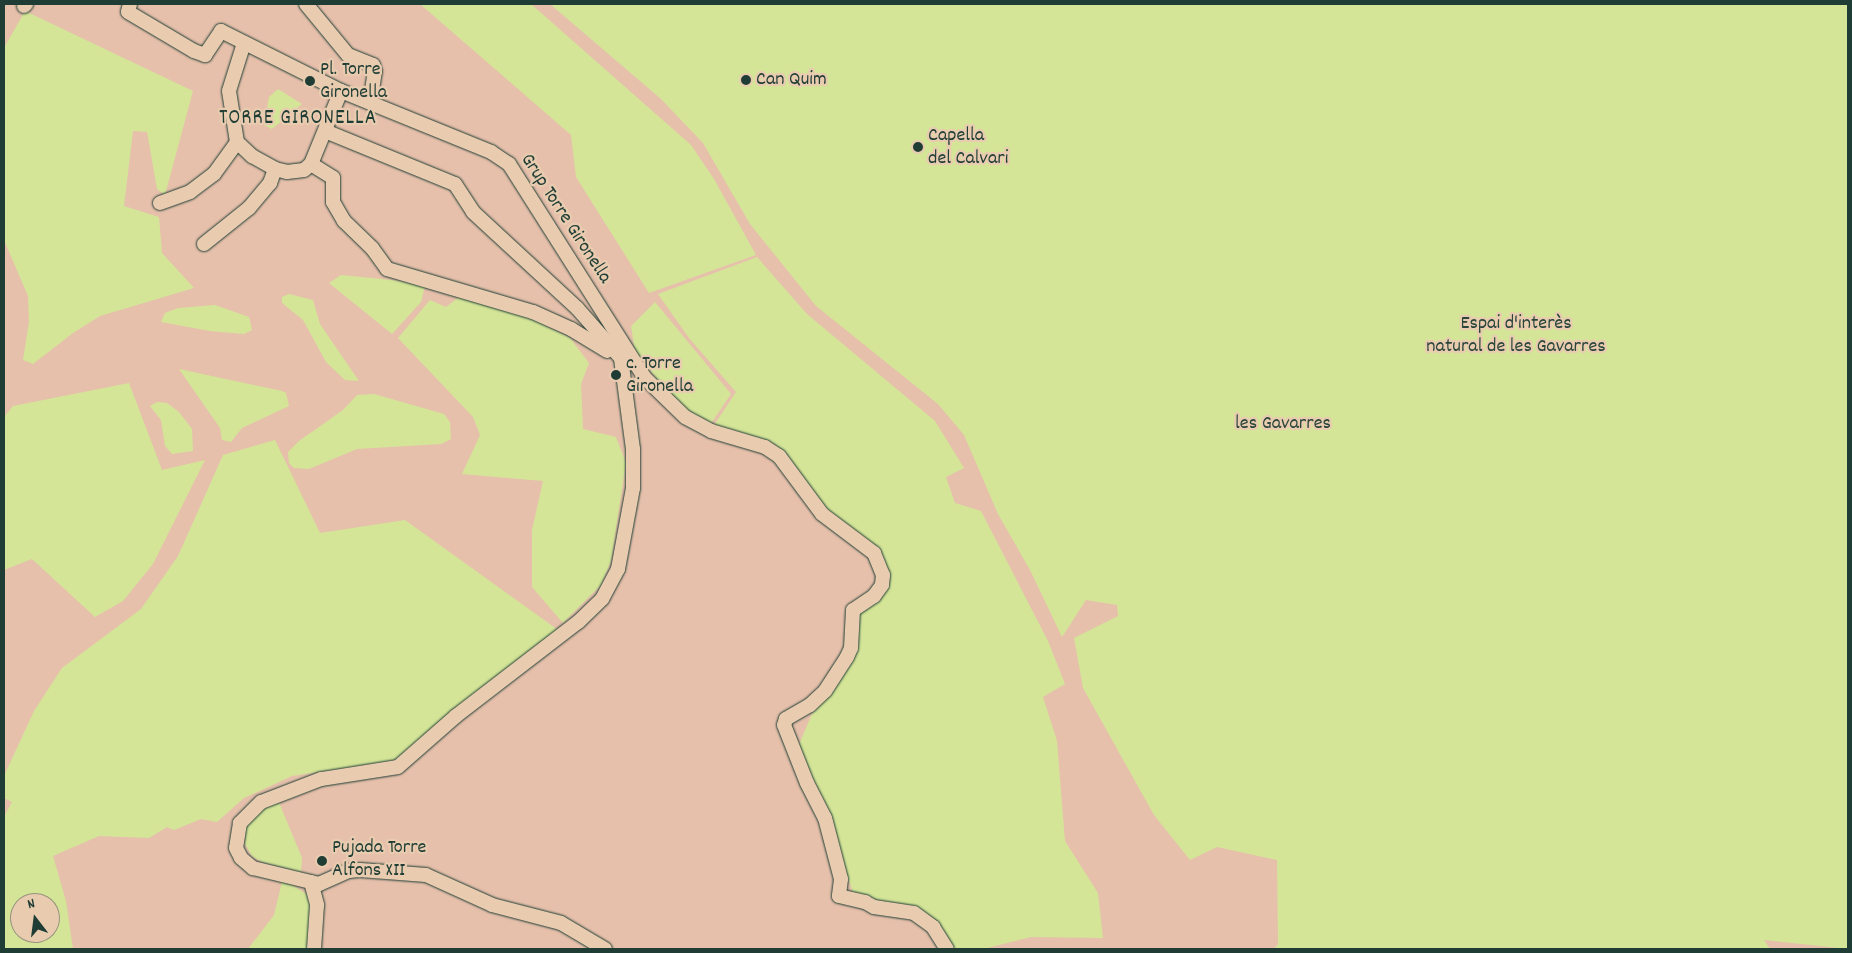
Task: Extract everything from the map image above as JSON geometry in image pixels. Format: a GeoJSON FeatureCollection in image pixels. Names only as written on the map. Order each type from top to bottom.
{"type":"FeatureCollection","features":[{"type":"Feature","properties":{"kind":"street","name":"Grup Torre Gironella"},"geometry":{"type":"LineString","coordinates":[[130,4],[128,12],[205,55],[221,32],[341,91],[491,152],[509,164],[554,230],[623,355]]}},
{"type":"Feature","properties":{"kind":"street"},"geometry":{"type":"LineString","coordinates":[[306,4],[348,55],[373,65],[370,103]]}},
{"type":"Feature","properties":{"kind":"street"},"geometry":{"type":"LineString","coordinates":[[244,43],[229,91],[237,142],[252,156],[275,169],[287,172],[304,170],[311,164],[341,91]]}},
{"type":"Feature","properties":{"kind":"street","name":"Grup Torre Gironella"},"geometry":{"type":"LineString","coordinates":[[325,131],[455,184],[473,212],[577,308],[623,355]]}},
{"type":"Feature","properties":{"kind":"street"},"geometry":{"type":"LineString","coordinates":[[160,203],[190,192],[214,174],[237,142]]}},
{"type":"Feature","properties":{"kind":"street"},"geometry":{"type":"LineString","coordinates":[[311,164],[333,178],[333,202],[344,221],[372,248],[387,269],[525,309],[623,355],[685,417],[711,431],[765,447],[779,456],[822,514],[874,553],[883,575],[882,585],[874,596],[853,610],[852,638],[847,657],[825,691],[810,705],[786,718],[784,725],[807,783],[825,818],[842,879],[840,896],[865,902],[874,908],[914,913],[933,927],[947,949]]}},
{"type":"Feature","properties":{"kind":"street"},"geometry":{"type":"LineString","coordinates":[[204,244],[249,208],[270,183],[275,169]]}},
{"type":"Feature","properties":{"kind":"street"},"geometry":{"type":"LineString","coordinates":[[604,949],[561,922],[492,905],[426,875],[360,870],[348,871],[319,884],[253,868],[241,858],[235,840],[240,823],[247,813],[274,795],[321,778],[398,767],[456,716],[578,622],[612,583],[624,543],[634,467],[623,355]]}},
{"type":"Feature","properties":{"kind":"street"},"geometry":{"type":"LineString","coordinates":[[311,882],[318,905],[314,949]]}},
{"type":"Feature","properties":{"kind":"green space"},"geometry":{"type":"Polygon","coordinates":[[[420,4],[531,4],[691,145],[714,179],[756,255],[649,293],[576,177],[571,135],[420,4]]]}},
{"type":"Feature","properties":{"kind":"green space","name":"Espai d'interès natural de les Gavarres"},"geometry":{"type":"Polygon","coordinates":[[[550,4],[1848,4],[1848,949],[1764,940],[1770,949],[1274,949],[1278,944],[1277,860],[1217,847],[1190,860],[1154,815],[1083,688],[1074,638],[1118,616],[1117,605],[1086,600],[1062,637],[1030,570],[998,514],[964,435],[938,404],[816,306],[750,224],[703,143],[661,99],[550,4]]]}},
{"type":"Feature","properties":{"kind":"green space"},"geometry":{"type":"Polygon","coordinates":[[[25,11],[193,91],[165,195],[157,189],[147,132],[133,131],[124,206],[159,217],[162,253],[194,288],[100,316],[73,333],[33,364],[23,360],[29,322],[28,296],[4,240],[4,48],[25,11]]]}},
{"type":"Feature","properties":{"kind":"green space"},"geometry":{"type":"Polygon","coordinates":[[[278,89],[302,104],[272,129],[264,125],[269,97],[278,89]]]}},
{"type":"Feature","properties":{"kind":"green space"},"geometry":{"type":"Polygon","coordinates":[[[757,257],[807,314],[935,421],[964,468],[946,477],[955,503],[981,511],[1048,641],[1065,684],[1043,697],[1057,741],[1065,841],[1098,893],[1103,938],[1031,937],[983,949],[953,949],[941,931],[858,897],[853,892],[799,749],[812,714],[850,663],[855,616],[888,577],[825,512],[791,471],[775,444],[714,425],[736,392],[689,338],[658,294],[757,257]]]}},
{"type":"Feature","properties":{"kind":"green space"},"geometry":{"type":"Polygon","coordinates":[[[341,275],[392,280],[425,286],[421,302],[392,334],[329,283],[341,275]]]}},
{"type":"Feature","properties":{"kind":"green space"},"geometry":{"type":"Polygon","coordinates":[[[289,294],[313,300],[320,324],[359,381],[345,380],[326,362],[303,320],[282,303],[282,297],[289,294]]]}},
{"type":"Feature","properties":{"kind":"green space"},"geometry":{"type":"Polygon","coordinates":[[[459,297],[534,320],[570,338],[589,363],[581,384],[583,429],[616,437],[626,463],[611,561],[601,585],[563,623],[532,587],[532,530],[543,481],[462,474],[480,435],[473,417],[398,338],[430,300],[446,307],[459,297]]]}},
{"type":"Feature","properties":{"kind":"green space"},"geometry":{"type":"Polygon","coordinates":[[[655,302],[731,394],[710,425],[675,402],[635,351],[631,326],[655,302]]]}},
{"type":"Feature","properties":{"kind":"green space"},"geometry":{"type":"Polygon","coordinates":[[[215,305],[249,317],[252,330],[244,334],[210,331],[161,322],[165,313],[178,308],[215,305]]]}},
{"type":"Feature","properties":{"kind":"green space"},"geometry":{"type":"Polygon","coordinates":[[[179,369],[282,391],[286,393],[289,406],[242,428],[231,442],[222,440],[220,428],[179,369]]]}},
{"type":"Feature","properties":{"kind":"green space"},"geometry":{"type":"Polygon","coordinates":[[[129,383],[162,470],[205,460],[153,564],[123,601],[95,617],[32,559],[4,570],[4,417],[13,406],[129,383]]]}},
{"type":"Feature","properties":{"kind":"green space"},"geometry":{"type":"Polygon","coordinates":[[[374,394],[444,414],[450,422],[451,439],[441,444],[357,449],[309,469],[294,468],[289,463],[288,452],[299,441],[343,410],[357,395],[374,394]]]}},
{"type":"Feature","properties":{"kind":"green space"},"geometry":{"type":"Polygon","coordinates":[[[157,402],[167,403],[179,412],[192,429],[193,451],[172,454],[165,446],[161,420],[150,406],[157,402]]]}},
{"type":"Feature","properties":{"kind":"green space"},"geometry":{"type":"Polygon","coordinates":[[[275,440],[320,533],[405,520],[558,630],[395,760],[292,776],[244,798],[217,822],[201,819],[174,830],[167,827],[149,838],[99,836],[53,856],[66,901],[73,949],[4,949],[4,817],[12,802],[4,798],[4,776],[34,711],[62,668],[141,609],[178,556],[223,455],[275,440]]]}},
{"type":"Feature","properties":{"kind":"green space"},"geometry":{"type":"Polygon","coordinates":[[[278,800],[302,858],[301,872],[262,862],[252,856],[245,844],[246,828],[257,812],[278,800]]]}},
{"type":"Feature","properties":{"kind":"green space"},"geometry":{"type":"Polygon","coordinates":[[[282,882],[292,885],[308,895],[310,906],[307,949],[248,949],[274,915],[282,882]]]}},
{"type":"Feature","properties":{"kind":"place","name":"Can Quim"},"geometry":{"type":"Point","coordinates":[746,80]}},
{"type":"Feature","properties":{"kind":"place","name":"Pl. Torre Gironella"},"geometry":{"type":"Point","coordinates":[310,81]}},
{"type":"Feature","properties":{"kind":"place","name":"Capella del Calvari"},"geometry":{"type":"Point","coordinates":[918,147]}},
{"type":"Feature","properties":{"kind":"place","name":"c. Torre Gironella"},"geometry":{"type":"Point","coordinates":[616,375]}},
{"type":"Feature","properties":{"kind":"place","name":"Pujada Torre Alfons XII"},"geometry":{"type":"Point","coordinates":[322,861]}},
{"type":"Feature","properties":{"kind":"district","name":"TORRE GIRONELLA"},"geometry":{"type":"Point","coordinates":[298,119]}},
{"type":"Feature","properties":{"kind":"park label","name":"les Gavarres"},"geometry":{"type":"Point","coordinates":[1283,424]}}]}
